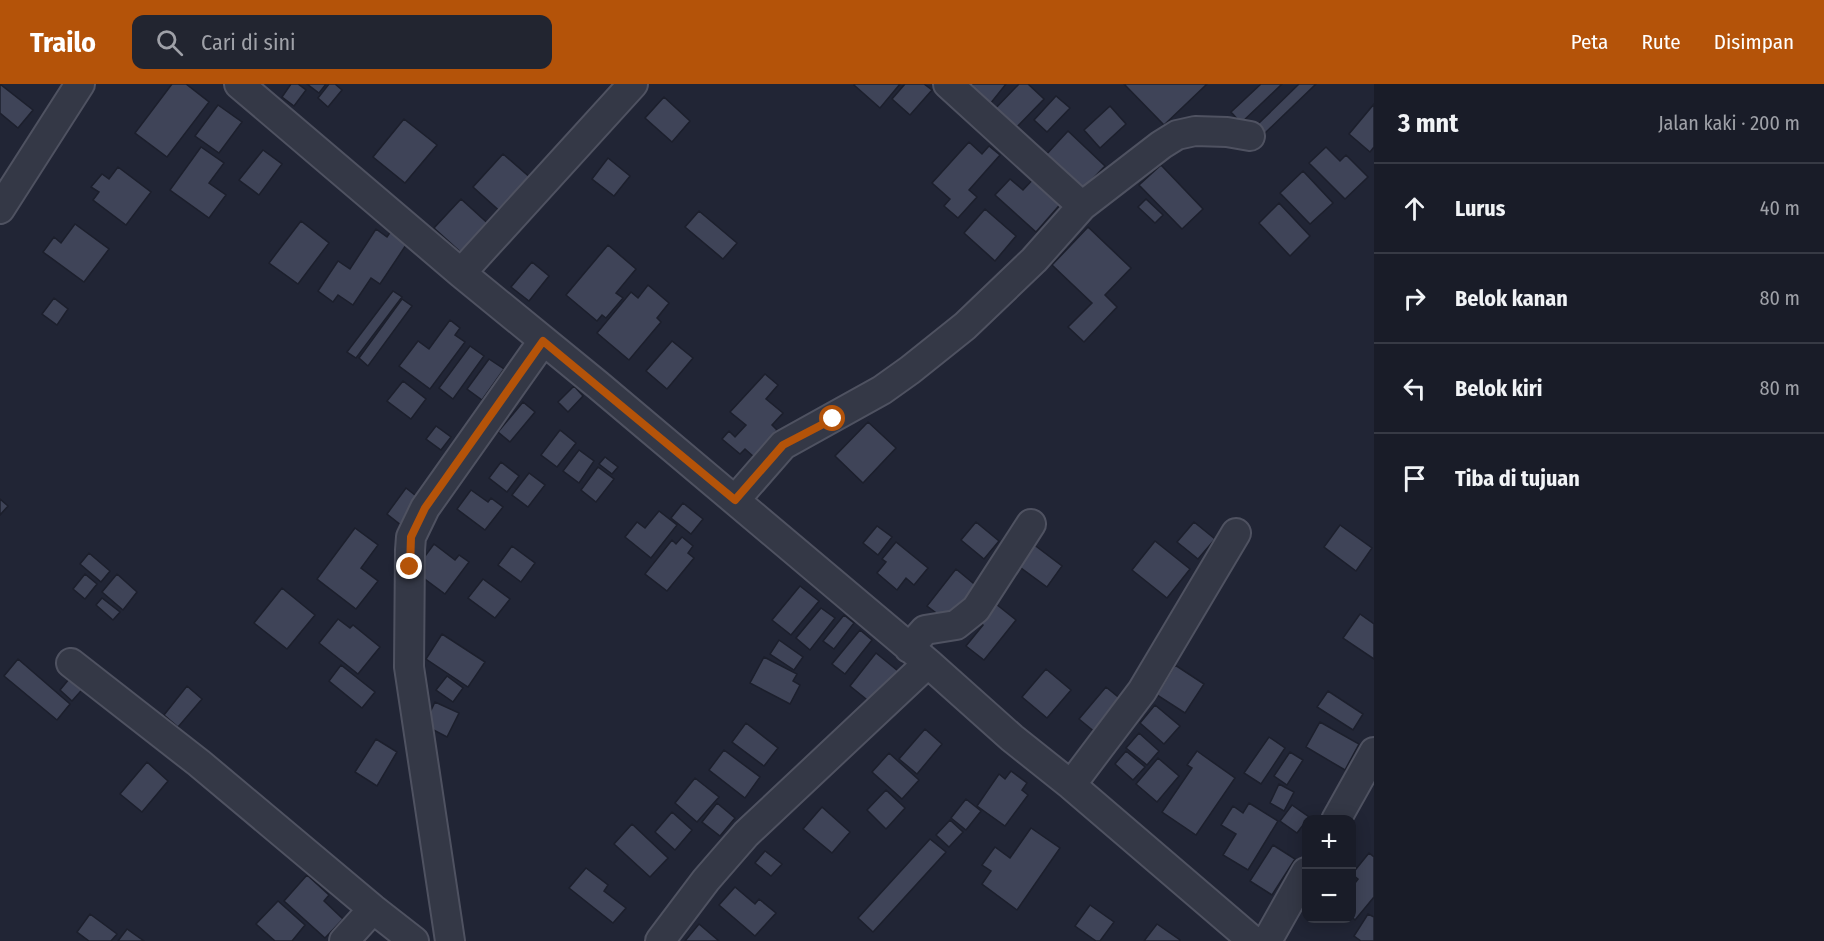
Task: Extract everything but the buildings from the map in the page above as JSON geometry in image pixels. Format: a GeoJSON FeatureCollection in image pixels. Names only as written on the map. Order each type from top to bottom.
{"type":"FeatureCollection","features":[{"type":"Feature","properties":{"kind":"street"},"geometry":{"type":"LineString","coordinates":[[0,209],[80,84]]}},
{"type":"Feature","properties":{"kind":"street"},"geometry":{"type":"LineString","coordinates":[[240,84],[269,93],[543,341],[919,655],[1012,738],[1071,785],[1253,941]]}},
{"type":"Feature","properties":{"kind":"street"},"geometry":{"type":"LineString","coordinates":[[465,269],[633,84]]}},
{"type":"Feature","properties":{"kind":"street"},"geometry":{"type":"LineString","coordinates":[[948,84],[1082,207]]}},
{"type":"Feature","properties":{"kind":"street"},"geometry":{"type":"LineString","coordinates":[[735,500],[783,445],[882,390],[964,326],[1034,260],[1082,207],[1161,145],[1178,135],[1195,131],[1227,132],[1250,136]]}},
{"type":"Feature","properties":{"kind":"street"},"geometry":{"type":"LineString","coordinates":[[450,941],[409,667],[411,537],[425,508],[543,341]]}},
{"type":"Feature","properties":{"kind":"street"},"geometry":{"type":"LineString","coordinates":[[660,941],[706,880],[746,834],[919,655],[925,630],[956,625],[976,609],[1031,524]]}},
{"type":"Feature","properties":{"kind":"street"},"geometry":{"type":"LineString","coordinates":[[1071,785],[1142,691],[1236,533]]}},
{"type":"Feature","properties":{"kind":"street"},"geometry":{"type":"LineString","coordinates":[[71,663],[199,763],[414,941]]}},
{"type":"Feature","properties":{"kind":"street"},"geometry":{"type":"LineString","coordinates":[[1338,815],[1374,752]]}},
{"type":"Feature","properties":{"kind":"street"},"geometry":{"type":"LineString","coordinates":[[1267,941],[1302,879]]}},
{"type":"Feature","properties":{"kind":"street"},"geometry":{"type":"LineString","coordinates":[[344,941],[373,909]]}},
{"type":"Feature","properties":{"kind":"route"},"geometry":{"type":"LineString","coordinates":[[410,567],[411,537],[417,521],[543,341],[735,500],[783,445],[833,419]]}}]}
